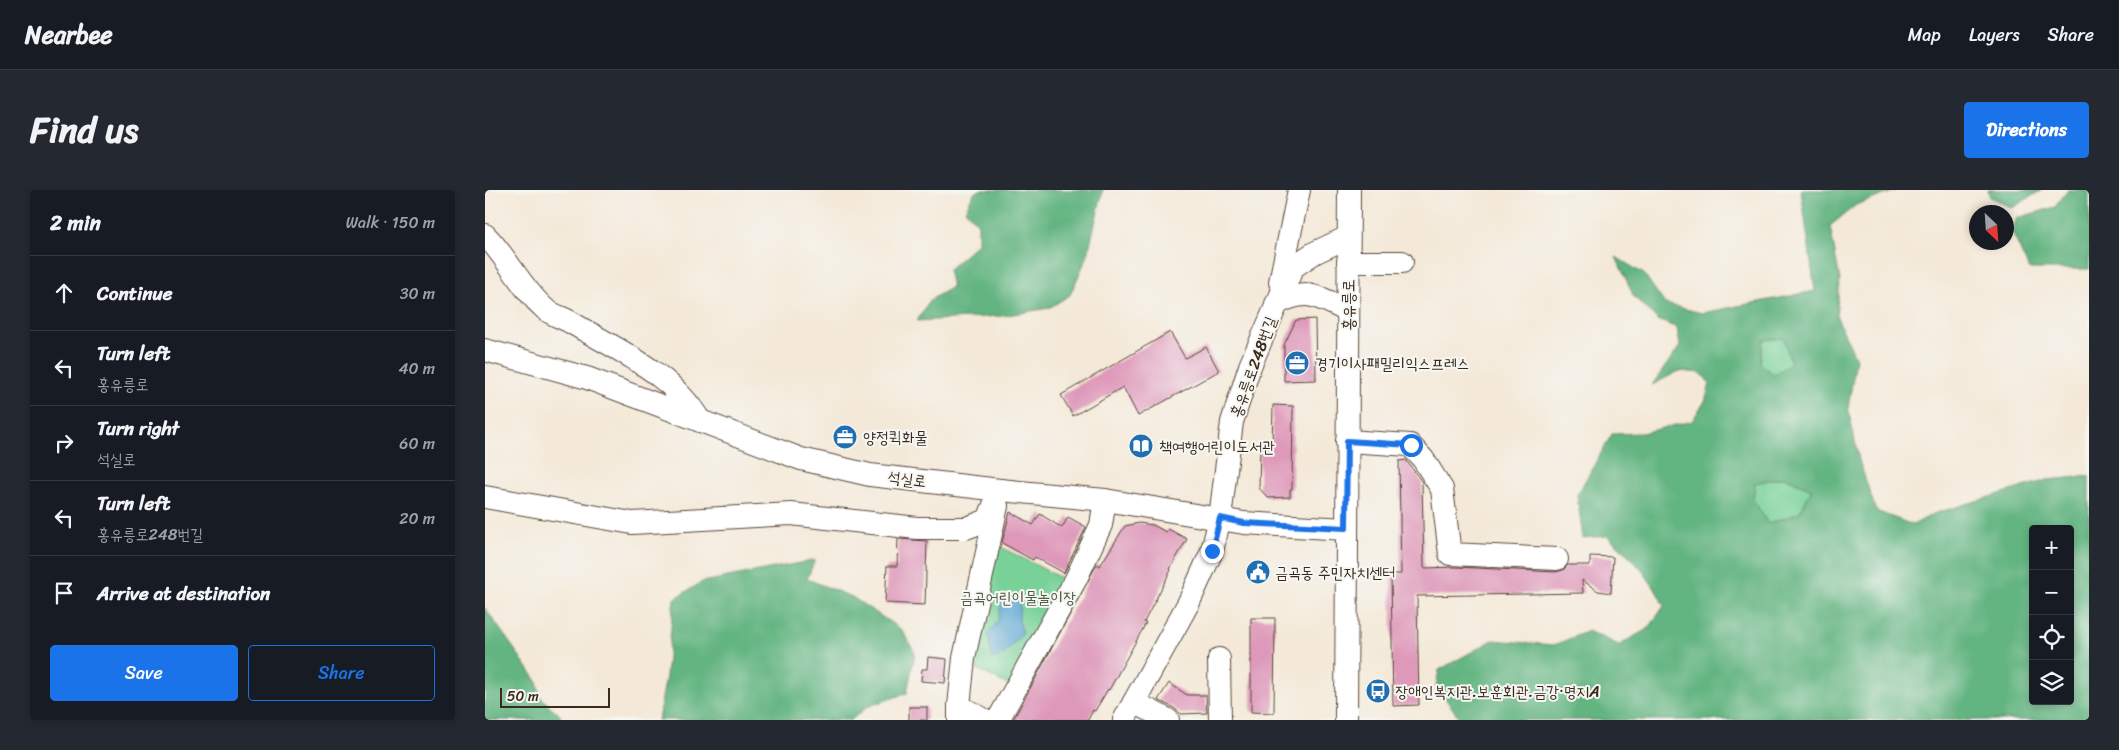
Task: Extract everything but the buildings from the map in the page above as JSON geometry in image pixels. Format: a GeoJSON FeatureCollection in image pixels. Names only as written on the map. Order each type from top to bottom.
{"type":"FeatureCollection","features":[{"type":"Feature","properties":{"kind":"street"},"geometry":{"type":"LineString","coordinates":[[1276,304],[1299,190]]}},
{"type":"Feature","properties":{"kind":"street","name":"홍유릉로"},"geometry":{"type":"LineString","coordinates":[[1346,720],[1349,190]]}},
{"type":"Feature","properties":{"kind":"street"},"geometry":{"type":"LineString","coordinates":[[485,235],[496,246],[523,286],[547,310],[651,368],[673,386],[693,408],[700,422]]}},
{"type":"Feature","properties":{"kind":"street","name":"홍유릉로248번길"},"geometry":{"type":"LineString","coordinates":[[1129,711],[1189,602],[1212,551],[1220,518],[1232,422],[1250,366],[1293,267],[1314,254],[1348,238]]}},
{"type":"Feature","properties":{"kind":"street"},"geometry":{"type":"LineString","coordinates":[[1348,262],[1402,262]]}},
{"type":"Feature","properties":{"kind":"street"},"geometry":{"type":"LineString","coordinates":[[1276,304],[1293,295],[1315,295],[1348,311]]}},
{"type":"Feature","properties":{"kind":"street","name":"석실로"},"geometry":{"type":"LineString","coordinates":[[485,350],[587,378],[801,459],[870,475],[1105,500],[1244,523],[1346,528]]}},
{"type":"Feature","properties":{"kind":"street"},"geometry":{"type":"LineString","coordinates":[[1347,441],[1411,445],[1423,459],[1442,489],[1450,554],[1557,559]]}},
{"type":"Feature","properties":{"kind":"street"},"geometry":{"type":"LineString","coordinates":[[485,497],[632,523],[791,514],[917,528],[966,528],[988,520],[1000,490]]}},
{"type":"Feature","properties":{"kind":"street"},"geometry":{"type":"LineString","coordinates":[[985,720],[959,713],[964,658],[1000,490]]}},
{"type":"Feature","properties":{"kind":"street"},"geometry":{"type":"LineString","coordinates":[[998,720],[1076,579],[1101,525],[1105,500]]}},
{"type":"Feature","properties":{"kind":"street"},"geometry":{"type":"LineString","coordinates":[[1219,659],[1220,720]]}},
{"type":"Feature","properties":{"kind":"street"},"geometry":{"type":"LineString","coordinates":[[1129,711],[1168,720]]}},
{"type":"Feature","properties":{"kind":"green space"},"geometry":{"type":"Polygon","coordinates":[[[980,190],[1103,190],[1087,257],[1070,295],[1049,308],[1002,316],[917,321],[930,300],[952,287],[948,270],[978,243],[978,224],[965,210],[974,193],[980,190]]]}},
{"type":"Feature","properties":{"kind":"green space"},"geometry":{"type":"Polygon","coordinates":[[[1801,190],[1898,190],[1856,205],[1830,226],[1840,280],[1836,315],[1856,359],[1848,408],[1859,460],[1876,511],[1913,525],[1933,514],[2047,480],[2089,476],[2089,720],[1461,720],[1436,686],[1439,670],[1493,640],[1554,645],[1588,631],[1619,645],[1649,628],[1664,606],[1647,577],[1616,543],[1607,536],[1583,538],[1577,495],[1612,434],[1642,433],[1692,421],[1705,401],[1710,384],[1701,373],[1679,371],[1652,385],[1680,346],[1677,328],[1658,320],[1634,297],[1616,257],[1644,274],[1665,304],[1702,313],[1815,291],[1801,190]],[[1784,338],[1763,340],[1760,363],[1774,375],[1791,363],[1784,338]],[[1784,477],[1755,483],[1753,499],[1768,524],[1799,513],[1812,489],[1784,477]]]}},
{"type":"Feature","properties":{"kind":"green space"},"geometry":{"type":"Polygon","coordinates":[[[1988,190],[2042,190],[2014,207],[2014,205],[2006,205],[1990,197],[1988,190]]]}},
{"type":"Feature","properties":{"kind":"green space"},"geometry":{"type":"Polygon","coordinates":[[[2068,190],[2089,190],[2089,269],[2029,269],[2014,236],[2014,226],[2017,218],[2055,207],[2068,190]]]}},
{"type":"Feature","properties":{"kind":"green space"},"geometry":{"type":"Polygon","coordinates":[[[1784,338],[1791,363],[1774,376],[1760,363],[1763,340],[1784,338]]]}},
{"type":"Feature","properties":{"kind":"green space"},"geometry":{"type":"Polygon","coordinates":[[[1784,477],[1812,489],[1799,513],[1768,524],[1753,499],[1755,483],[1784,477]]]}},
{"type":"Feature","properties":{"kind":"green space","name":"금곡어린이물놀이장"},"geometry":{"type":"Polygon","coordinates":[[[993,543],[1067,581],[1010,686],[969,665],[993,543]]]}},
{"type":"Feature","properties":{"kind":"green space"},"geometry":{"type":"Polygon","coordinates":[[[815,560],[807,579],[852,597],[902,630],[915,653],[907,693],[867,707],[851,720],[658,720],[666,676],[674,599],[702,582],[815,560]]]}},
{"type":"Feature","properties":{"kind":"green space"},"geometry":{"type":"Polygon","coordinates":[[[485,608],[537,681],[540,697],[559,714],[562,720],[485,720],[485,608]]]}},
{"type":"Feature","properties":{"kind":"water"},"geometry":{"type":"Polygon","coordinates":[[[1009,599],[1015,599],[1020,604],[1019,621],[1023,633],[1005,653],[997,658],[992,658],[988,635],[997,622],[1002,603],[1009,599]]]}},
{"type":"Feature","properties":{"kind":"place","name":"경기이사패밀리익스프레스"},"geometry":{"type":"Point","coordinates":[1297,363]}},
{"type":"Feature","properties":{"kind":"place","name":"양정퀵화물"},"geometry":{"type":"Point","coordinates":[845,437]}},
{"type":"Feature","properties":{"kind":"place","name":"책여행어린이도서관"},"geometry":{"type":"Point","coordinates":[1141,446]}},
{"type":"Feature","properties":{"kind":"place","name":"금곡동 주민자치센터"},"geometry":{"type":"Point","coordinates":[1258,572]}},
{"type":"Feature","properties":{"kind":"place","name":"장애인복지관.보훈회관.금강·명지A"},"geometry":{"type":"Point","coordinates":[1378,691]}},
{"type":"Feature","properties":{"kind":"route"},"geometry":{"type":"LineString","coordinates":[[1212,551],[1220,518],[1244,523],[1346,528],[1347,441],[1411,445]]}}]}
